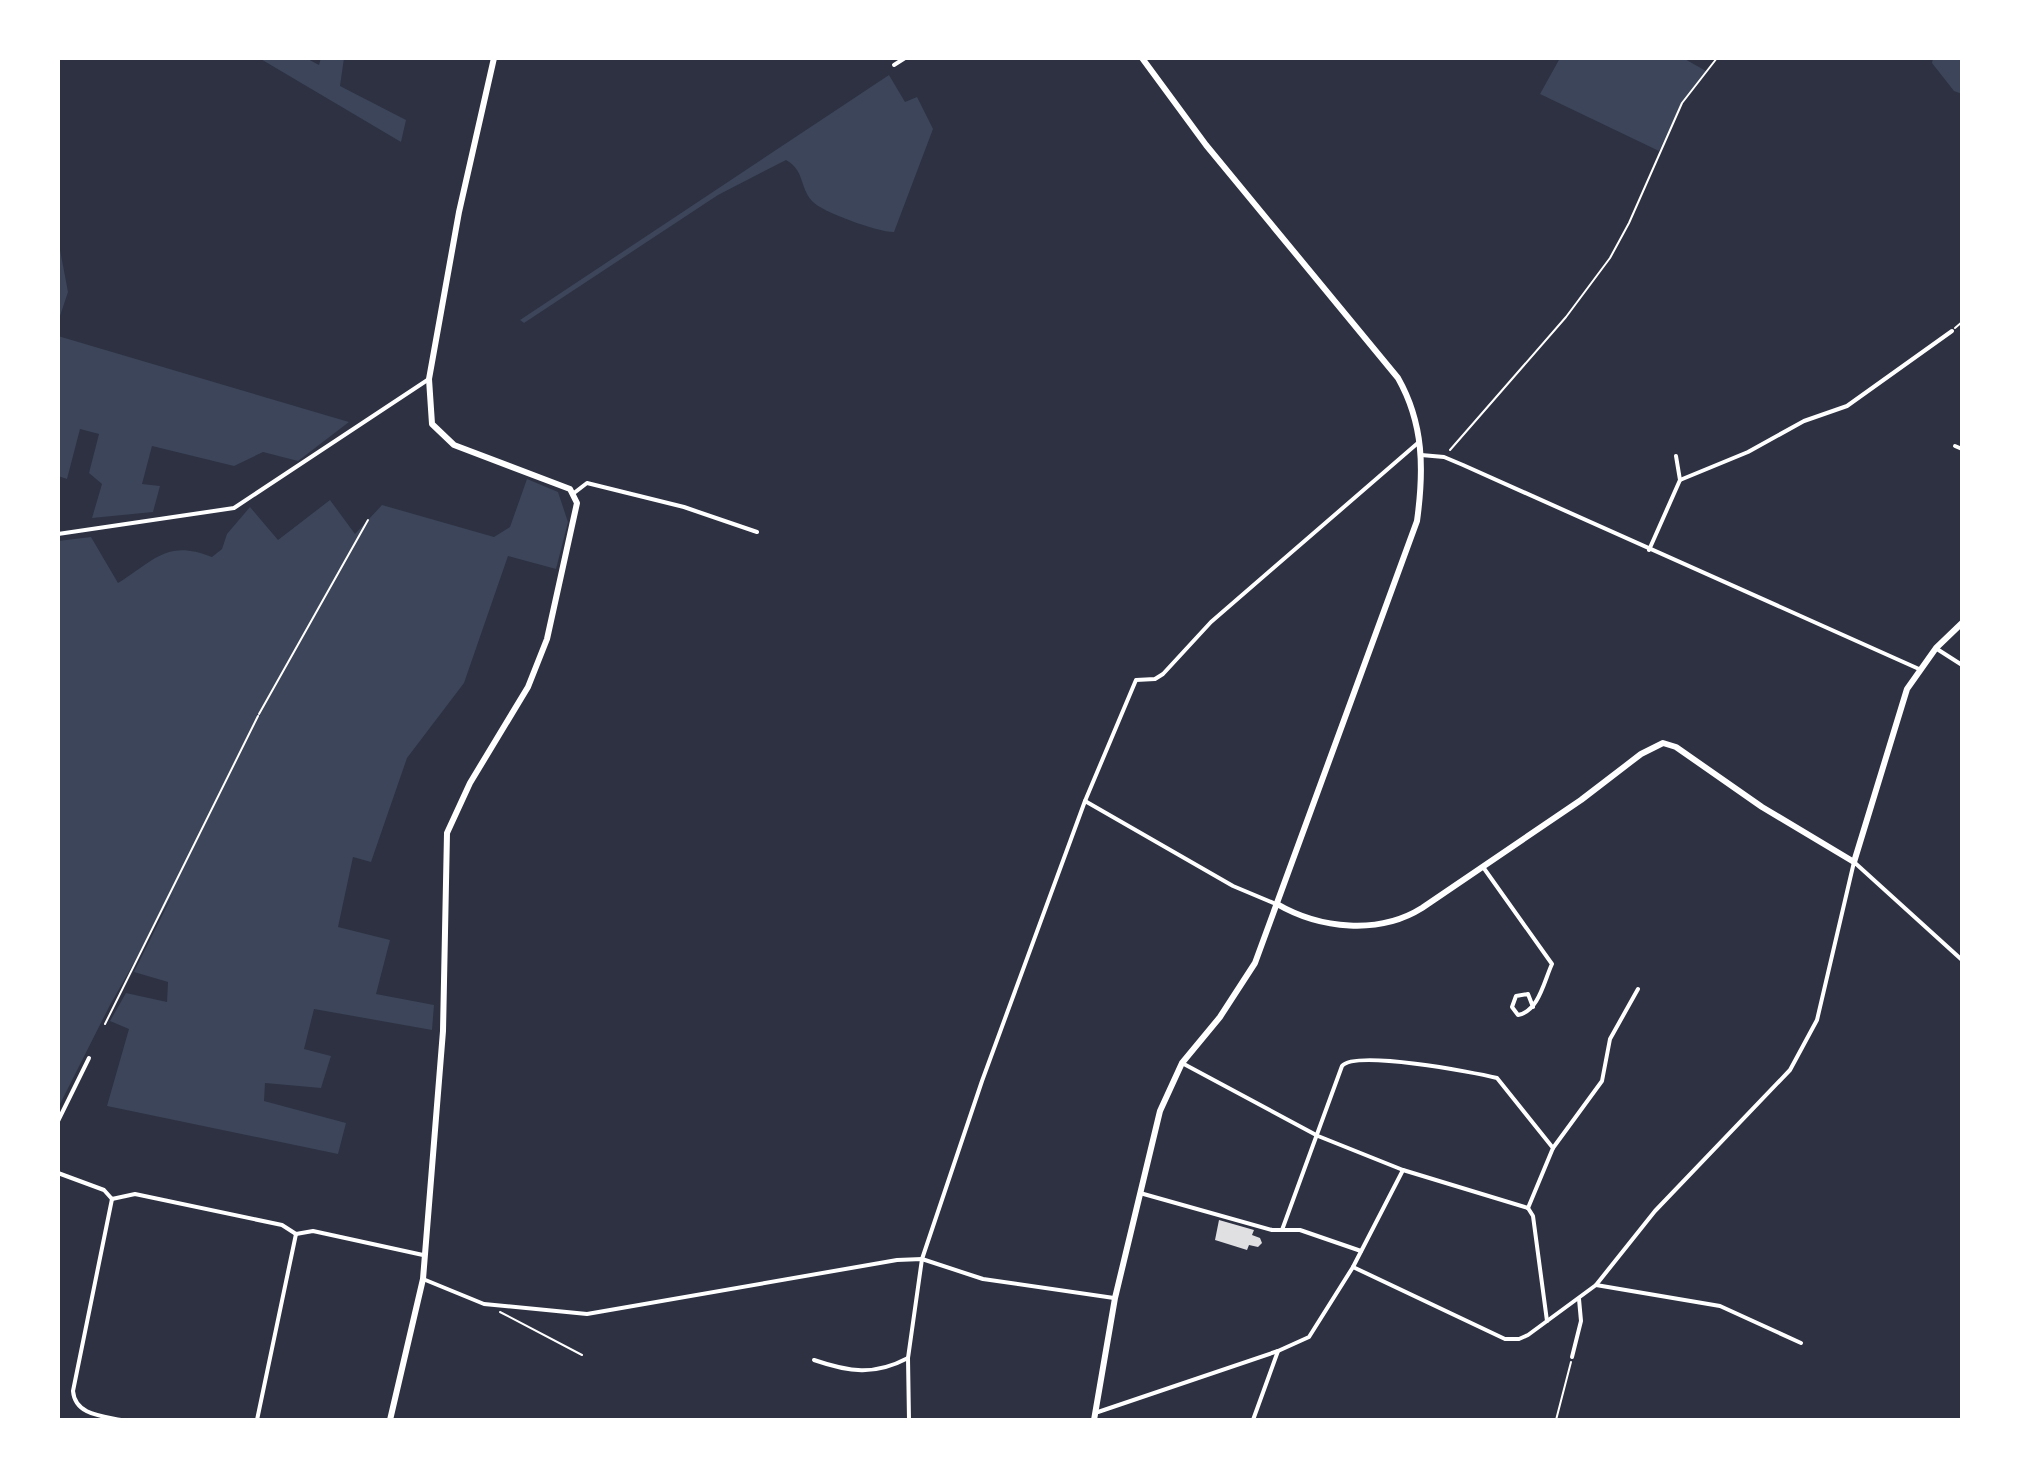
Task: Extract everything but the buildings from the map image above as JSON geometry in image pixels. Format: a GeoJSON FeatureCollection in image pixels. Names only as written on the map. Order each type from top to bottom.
{"type":"FeatureCollection","features":[{"type":"Feature","properties":{"kind":"street"},"geometry":{"type":"LineString","coordinates":[[494,58],[459,212],[429,379],[429,415],[446,440],[555,482],[574,493]]}},
{"type":"Feature","properties":{"kind":"street"},"geometry":{"type":"LineString","coordinates":[[894,65],[905,58]]}},
{"type":"Feature","properties":{"kind":"street"},"geometry":{"type":"LineString","coordinates":[[1094,1420],[1098,1412],[1115,1298],[1160,1111],[1182,1063],[1245,982],[1277,904],[1417,521],[1421,455],[1415,412],[1398,378],[1266,220],[1142,58]]}},
{"type":"Feature","properties":{"kind":"street"},"geometry":{"type":"LineString","coordinates":[[1680,480],[1748,452],[1804,421],[1847,406],[1952,331]]}},
{"type":"Feature","properties":{"kind":"street"},"geometry":{"type":"LineString","coordinates":[[58,534],[234,508],[429,379]]}},
{"type":"Feature","properties":{"kind":"street"},"geometry":{"type":"LineString","coordinates":[[909,1420],[908,1358],[922,1259],[982,1081],[1085,801],[1136,680],[1155,679],[1163,674],[1211,622],[1420,441]]}},
{"type":"Feature","properties":{"kind":"street"},"geometry":{"type":"LineString","coordinates":[[1955,446],[1962,449]]}},
{"type":"Feature","properties":{"kind":"street"},"geometry":{"type":"LineString","coordinates":[[1421,455],[1444,457],[1919,669]]}},
{"type":"Feature","properties":{"kind":"street"},"geometry":{"type":"LineString","coordinates":[[1649,550],[1680,480],[1676,456]]}},
{"type":"Feature","properties":{"kind":"street"},"geometry":{"type":"LineString","coordinates":[[574,493],[587,483],[628,491],[757,532]]}},
{"type":"Feature","properties":{"kind":"street"},"geometry":{"type":"LineString","coordinates":[[390,1420],[423,1279],[443,1031],[447,833],[470,783],[528,687],[547,639],[574,528],[574,493]]}},
{"type":"Feature","properties":{"kind":"street"},"geometry":{"type":"LineString","coordinates":[[1353,1267],[1505,1339],[1519,1339],[1596,1285],[1655,1211],[1769,1096],[1805,1048],[1825,989],[1854,862],[1899,708],[1919,669],[1962,623]]}},
{"type":"Feature","properties":{"kind":"street"},"geometry":{"type":"LineString","coordinates":[[1936,648],[1962,665]]}},
{"type":"Feature","properties":{"kind":"street"},"geometry":{"type":"LineString","coordinates":[[1085,801],[1233,886],[1344,925],[1380,925],[1418,910],[1646,751],[1665,743],[1854,862],[1962,960]]}},
{"type":"Feature","properties":{"kind":"street"},"geometry":{"type":"LineString","coordinates":[[1483,867],[1552,964],[1533,1007],[1527,1013],[1518,1015],[1512,1007],[1516,996],[1528,994],[1533,1007]]}},
{"type":"Feature","properties":{"kind":"street"},"geometry":{"type":"LineString","coordinates":[[1528,1208],[1553,1148],[1602,1081],[1610,1039],[1638,989]]}},
{"type":"Feature","properties":{"kind":"street"},"geometry":{"type":"LineString","coordinates":[[58,1121],[89,1058]]}},
{"type":"Feature","properties":{"kind":"street"},"geometry":{"type":"LineString","coordinates":[[1282,1230],[1346,1061],[1424,1065],[1497,1078],[1553,1148]]}},
{"type":"Feature","properties":{"kind":"street"},"geometry":{"type":"LineString","coordinates":[[1182,1063],[1318,1136],[1403,1170],[1528,1208],[1533,1216],[1547,1321]]}},
{"type":"Feature","properties":{"kind":"street"},"geometry":{"type":"LineString","coordinates":[[1098,1412],[1278,1351],[1309,1337],[1353,1267],[1403,1170]]}},
{"type":"Feature","properties":{"kind":"street"},"geometry":{"type":"LineString","coordinates":[[58,1173],[104,1190],[112,1199]]}},
{"type":"Feature","properties":{"kind":"street"},"geometry":{"type":"LineString","coordinates":[[1140,1193],[1282,1230],[1300,1230],[1361,1251]]}},
{"type":"Feature","properties":{"kind":"street"},"geometry":{"type":"LineString","coordinates":[[112,1199],[135,1194],[282,1225],[296,1234],[313,1231],[423,1255]]}},
{"type":"Feature","properties":{"kind":"street"},"geometry":{"type":"LineString","coordinates":[[112,1199],[73,1391],[74,1399],[87,1412],[121,1420]]}},
{"type":"Feature","properties":{"kind":"street"},"geometry":{"type":"LineString","coordinates":[[257,1420],[296,1234]]}},
{"type":"Feature","properties":{"kind":"street"},"geometry":{"type":"LineString","coordinates":[[423,1279],[484,1304],[587,1314],[897,1260],[922,1259],[983,1279],[1115,1298]]}},
{"type":"Feature","properties":{"kind":"street"},"geometry":{"type":"LineString","coordinates":[[1596,1285],[1720,1306],[1801,1343]]}},
{"type":"Feature","properties":{"kind":"street"},"geometry":{"type":"LineString","coordinates":[[1572,1357],[1581,1321],[1579,1299]]}},
{"type":"Feature","properties":{"kind":"street"},"geometry":{"type":"LineString","coordinates":[[1253,1420],[1278,1351]]}},
{"type":"Feature","properties":{"kind":"street"},"geometry":{"type":"LineString","coordinates":[[814,1360],[859,1372],[887,1369],[908,1358]]}},
{"type":"Feature","properties":{"kind":"path"},"geometry":{"type":"LineString","coordinates":[[1444,457],[1566,317],[1610,258],[1629,223],[1682,103],[1717,58]]}},
{"type":"Feature","properties":{"kind":"path"},"geometry":{"type":"LineString","coordinates":[[105,1024],[258,716],[368,520]]}},
{"type":"Feature","properties":{"kind":"path"},"geometry":{"type":"LineString","coordinates":[[498,1312],[582,1355]]}},
{"type":"Feature","properties":{"kind":"path"},"geometry":{"type":"LineString","coordinates":[[1556,1420],[1572,1357]]}},
{"type":"Feature","properties":{"kind":"shaded area"},"geometry":{"type":"Polygon","coordinates":[[[259,58],[306,58],[319,65],[321,58],[344,58],[340,86],[406,120],[401,142],[259,58]]]}},
{"type":"Feature","properties":{"kind":"shaded area"},"geometry":{"type":"Polygon","coordinates":[[[1560,58],[1683,58],[1706,71],[1682,103],[1659,151],[1540,94],[1560,58]]]}},
{"type":"Feature","properties":{"kind":"shaded area"},"geometry":{"type":"Polygon","coordinates":[[[1933,58],[1962,58],[1962,94],[1954,91],[1932,63],[1933,58]]]}},
{"type":"Feature","properties":{"kind":"shaded area"},"geometry":{"type":"Polygon","coordinates":[[[889,75],[905,102],[917,97],[933,129],[894,232],[852,221],[818,206],[808,195],[796,169],[786,160],[718,195],[524,323],[520,320],[889,75]]]}},
{"type":"Feature","properties":{"kind":"shaded area"},"geometry":{"type":"Polygon","coordinates":[[[58,239],[68,292],[58,322],[58,239]]]}},
{"type":"Feature","properties":{"kind":"shaded area"},"geometry":{"type":"Polygon","coordinates":[[[58,336],[349,422],[298,461],[263,452],[234,466],[152,446],[142,484],[160,486],[153,512],[92,518],[102,484],[89,473],[99,434],[80,429],[67,479],[58,476],[58,336]]]}},
{"type":"Feature","properties":{"kind":"shaded area"},"geometry":{"type":"Polygon","coordinates":[[[527,479],[558,492],[568,522],[556,569],[508,556],[464,683],[407,758],[371,862],[353,857],[338,927],[390,940],[376,994],[434,1005],[432,1030],[314,1009],[304,1049],[331,1056],[321,1088],[265,1083],[264,1101],[346,1123],[338,1154],[107,1106],[129,1029],[110,1021],[126,993],[167,1002],[168,982],[134,972],[174,892],[110,1005],[58,1108],[58,541],[91,537],[118,583],[152,560],[172,551],[184,550],[212,557],[222,549],[227,534],[250,507],[278,540],[330,500],[355,534],[382,505],[494,537],[510,527],[527,479]]]}}]}
